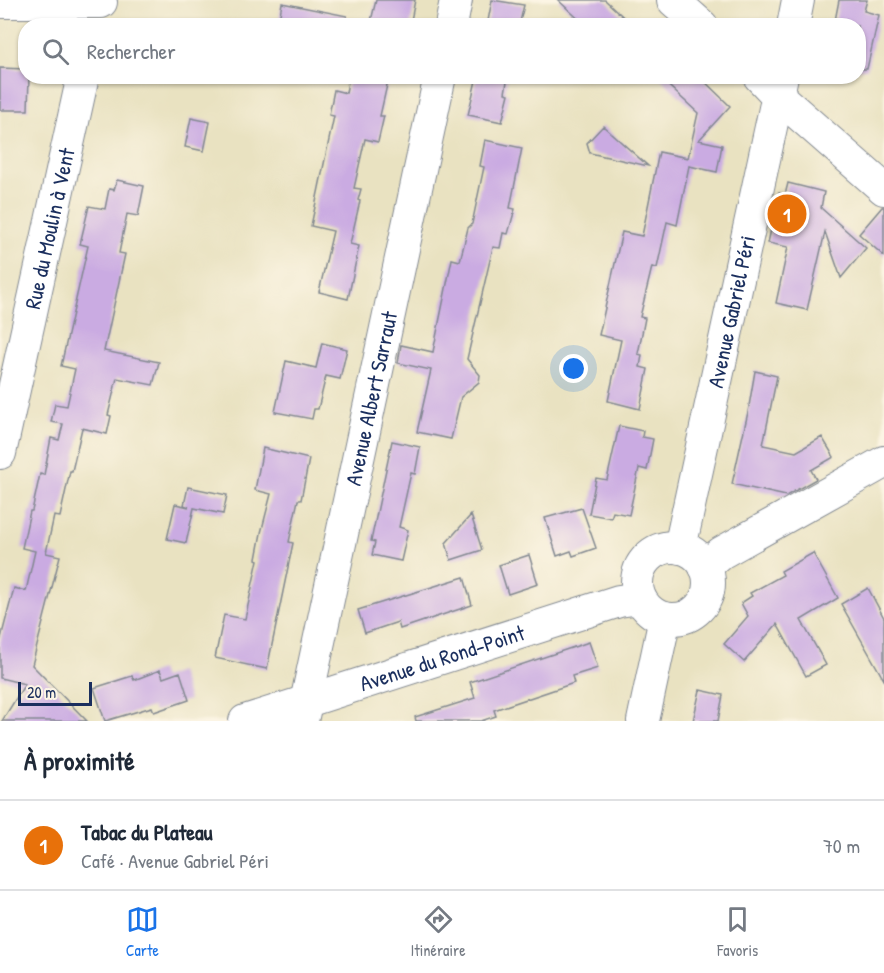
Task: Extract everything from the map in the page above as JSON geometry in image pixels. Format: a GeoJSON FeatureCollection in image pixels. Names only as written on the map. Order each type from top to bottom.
{"type":"FeatureCollection","features":[{"type":"Feature","properties":{"kind":"street"},"geometry":{"type":"LineString","coordinates":[[453,18],[456,0]]}},
{"type":"Feature","properties":{"kind":"street"},"geometry":{"type":"LineString","coordinates":[[673,0],[693,18]]}},
{"type":"Feature","properties":{"kind":"street"},"geometry":{"type":"LineString","coordinates":[[795,18],[798,0]]}},
{"type":"Feature","properties":{"kind":"street"},"geometry":{"type":"LineString","coordinates":[[0,2],[99,9]]}},
{"type":"Feature","properties":{"kind":"street","name":"Rue du Moulin à Vent"},"geometry":{"type":"LineString","coordinates":[[0,453],[8,370],[80,84]]}},
{"type":"Feature","properties":{"kind":"street","name":"Avenue Albert Sarraut"},"geometry":{"type":"LineString","coordinates":[[304,711],[438,84]]}},
{"type":"Feature","properties":{"kind":"street","name":"Avenue Gabriel Péri"},"geometry":{"type":"LineString","coordinates":[[680,548],[773,84]]}},
{"type":"Feature","properties":{"kind":"street"},"geometry":{"type":"LineString","coordinates":[[774,84],[884,189]]}},
{"type":"Feature","properties":{"kind":"street"},"geometry":{"type":"LineString","coordinates":[[705,567],[721,553],[884,462]]}},
{"type":"Feature","properties":{"kind":"street"},"geometry":{"type":"LineString","coordinates":[[680,548],[699,558],[705,567],[708,590],[704,601],[697,610],[687,616],[676,619],[665,618],[647,608],[640,598],[638,578],[641,567],[648,557],[657,551],[680,548]]}},
{"type":"Feature","properties":{"kind":"street","name":"Avenue du Rond-Point"},"geometry":{"type":"LineString","coordinates":[[244,721],[304,711],[619,601],[640,598]]}},
{"type":"Feature","properties":{"kind":"street"},"geometry":{"type":"LineString","coordinates":[[643,721],[665,618]]}},
{"type":"Feature","properties":{"kind":"building"},"geometry":{"type":"Polygon","coordinates":[[[376,0],[415,0],[412,18],[372,18],[376,0]]]}},
{"type":"Feature","properties":{"kind":"building"},"geometry":{"type":"Polygon","coordinates":[[[492,0],[524,5],[521,18],[489,18],[492,0]]]}},
{"type":"Feature","properties":{"kind":"building"},"geometry":{"type":"Polygon","coordinates":[[[558,0],[605,0],[624,18],[577,18],[558,0]]]}},
{"type":"Feature","properties":{"kind":"building"},"geometry":{"type":"Polygon","coordinates":[[[839,0],[867,0],[864,11],[879,15],[867,69],[866,18],[836,18],[839,0]]]}},
{"type":"Feature","properties":{"kind":"building"},"geometry":{"type":"Polygon","coordinates":[[[282,3],[347,16],[347,18],[279,18],[282,3]]]}},
{"type":"Feature","properties":{"kind":"building"},"geometry":{"type":"Polygon","coordinates":[[[0,68],[18,69],[18,84],[29,84],[28,110],[0,110],[0,68]]]}},
{"type":"Feature","properties":{"kind":"building"},"geometry":{"type":"Polygon","coordinates":[[[348,84],[387,84],[380,116],[384,116],[378,142],[365,139],[354,188],[361,189],[350,244],[359,246],[348,299],[319,292],[333,231],[311,226],[334,116],[329,115],[334,90],[346,93],[348,84]]]}},
{"type":"Feature","properties":{"kind":"building"},"geometry":{"type":"Polygon","coordinates":[[[475,84],[507,84],[505,93],[509,94],[502,122],[468,115],[475,84]]]}},
{"type":"Feature","properties":{"kind":"building"},"geometry":{"type":"Polygon","coordinates":[[[667,84],[707,84],[730,106],[699,140],[722,145],[717,172],[689,166],[677,225],[667,222],[657,268],[652,267],[640,317],[645,318],[638,354],[642,355],[640,367],[648,369],[640,409],[608,401],[621,340],[599,335],[622,232],[642,236],[659,152],[688,158],[698,113],[667,84]]]}},
{"type":"Feature","properties":{"kind":"building"},"geometry":{"type":"Polygon","coordinates":[[[191,118],[210,122],[204,151],[185,147],[191,118]]]}},
{"type":"Feature","properties":{"kind":"building"},"geometry":{"type":"Polygon","coordinates":[[[603,126],[648,166],[590,153],[587,143],[603,126]]]}},
{"type":"Feature","properties":{"kind":"building"},"geometry":{"type":"Polygon","coordinates":[[[485,140],[522,148],[510,208],[515,209],[508,234],[503,233],[500,248],[493,247],[467,359],[480,375],[479,382],[461,397],[451,439],[417,432],[431,370],[398,363],[401,345],[433,352],[452,259],[460,261],[468,228],[472,224],[484,167],[480,166],[485,140]]]}},
{"type":"Feature","properties":{"kind":"building"},"geometry":{"type":"Polygon","coordinates":[[[117,180],[144,186],[138,216],[127,214],[119,253],[125,254],[104,351],[159,362],[153,385],[117,378],[108,415],[111,416],[107,434],[82,428],[60,517],[54,516],[46,553],[60,556],[32,665],[87,721],[2,721],[25,684],[0,678],[0,642],[14,588],[26,591],[35,551],[22,548],[30,511],[32,511],[40,474],[44,475],[51,438],[59,440],[63,424],[51,422],[55,404],[67,406],[75,369],[61,366],[88,246],[80,244],[89,206],[105,209],[109,189],[114,190],[117,180]]]}},
{"type":"Feature","properties":{"kind":"building"},"geometry":{"type":"Polygon","coordinates":[[[788,183],[824,192],[821,208],[866,248],[841,278],[825,232],[807,310],[776,303],[788,247],[768,243],[779,193],[785,195],[788,183]]]}},
{"type":"Feature","properties":{"kind":"building"},"geometry":{"type":"Polygon","coordinates":[[[884,207],[884,256],[859,234],[884,207]]]}},
{"type":"Feature","properties":{"kind":"building"},"geometry":{"type":"Polygon","coordinates":[[[322,343],[347,349],[340,379],[326,376],[318,409],[314,409],[312,419],[275,412],[286,361],[316,368],[322,343]]]}},
{"type":"Feature","properties":{"kind":"building"},"geometry":{"type":"Polygon","coordinates":[[[755,371],[777,376],[763,445],[796,452],[822,437],[834,457],[811,470],[816,479],[786,496],[732,484],[755,371]]]}},
{"type":"Feature","properties":{"kind":"building"},"geometry":{"type":"Polygon","coordinates":[[[619,426],[643,431],[642,437],[653,439],[647,470],[639,468],[629,515],[613,512],[611,518],[589,514],[596,478],[607,480],[619,426]]]}},
{"type":"Feature","properties":{"kind":"building"},"geometry":{"type":"Polygon","coordinates":[[[392,441],[420,447],[415,474],[411,473],[399,527],[408,530],[401,561],[372,555],[375,542],[371,541],[392,441]]]}},
{"type":"Feature","properties":{"kind":"building"},"geometry":{"type":"Polygon","coordinates":[[[263,448],[309,459],[301,500],[298,500],[289,542],[293,543],[267,669],[215,658],[224,615],[245,619],[258,560],[256,559],[261,533],[271,494],[255,490],[263,448]]]}},
{"type":"Feature","properties":{"kind":"building"},"geometry":{"type":"Polygon","coordinates":[[[188,487],[227,495],[223,514],[194,508],[186,543],[167,539],[175,504],[189,507],[184,505],[188,487]]]}},
{"type":"Feature","properties":{"kind":"building"},"geometry":{"type":"Polygon","coordinates":[[[582,508],[596,548],[573,556],[571,551],[557,556],[545,518],[582,508]]]}},
{"type":"Feature","properties":{"kind":"building"},"geometry":{"type":"Polygon","coordinates":[[[471,515],[482,550],[451,560],[446,543],[471,515]]]}},
{"type":"Feature","properties":{"kind":"building"},"geometry":{"type":"Polygon","coordinates":[[[813,553],[838,598],[801,620],[826,665],[806,676],[777,624],[744,662],[724,644],[748,616],[741,603],[752,596],[750,593],[783,575],[781,571],[813,553]]]}},
{"type":"Feature","properties":{"kind":"building"},"geometry":{"type":"Polygon","coordinates":[[[529,555],[538,584],[508,594],[499,565],[529,555]]]}},
{"type":"Feature","properties":{"kind":"building"},"geometry":{"type":"Polygon","coordinates":[[[464,577],[472,605],[400,629],[398,622],[365,633],[358,610],[464,577]]]}},
{"type":"Feature","properties":{"kind":"building"},"geometry":{"type":"Polygon","coordinates":[[[868,588],[884,618],[884,680],[841,604],[868,588]]]}},
{"type":"Feature","properties":{"kind":"building"},"geometry":{"type":"Polygon","coordinates":[[[589,642],[598,668],[572,676],[574,683],[494,710],[496,716],[481,721],[416,721],[415,717],[475,698],[470,682],[589,642]]]}},
{"type":"Feature","properties":{"kind":"building"},"geometry":{"type":"Polygon","coordinates":[[[160,670],[163,678],[180,672],[189,700],[154,712],[152,707],[105,721],[94,688],[132,676],[134,680],[160,670]]]}},
{"type":"Feature","properties":{"kind":"building"},"geometry":{"type":"Polygon","coordinates":[[[700,690],[723,695],[718,721],[693,721],[700,690]]]}},
{"type":"Feature","properties":{"kind":"place","name":"Tabac du Plateau"},"geometry":{"type":"Point","coordinates":[787,214]}}]}
